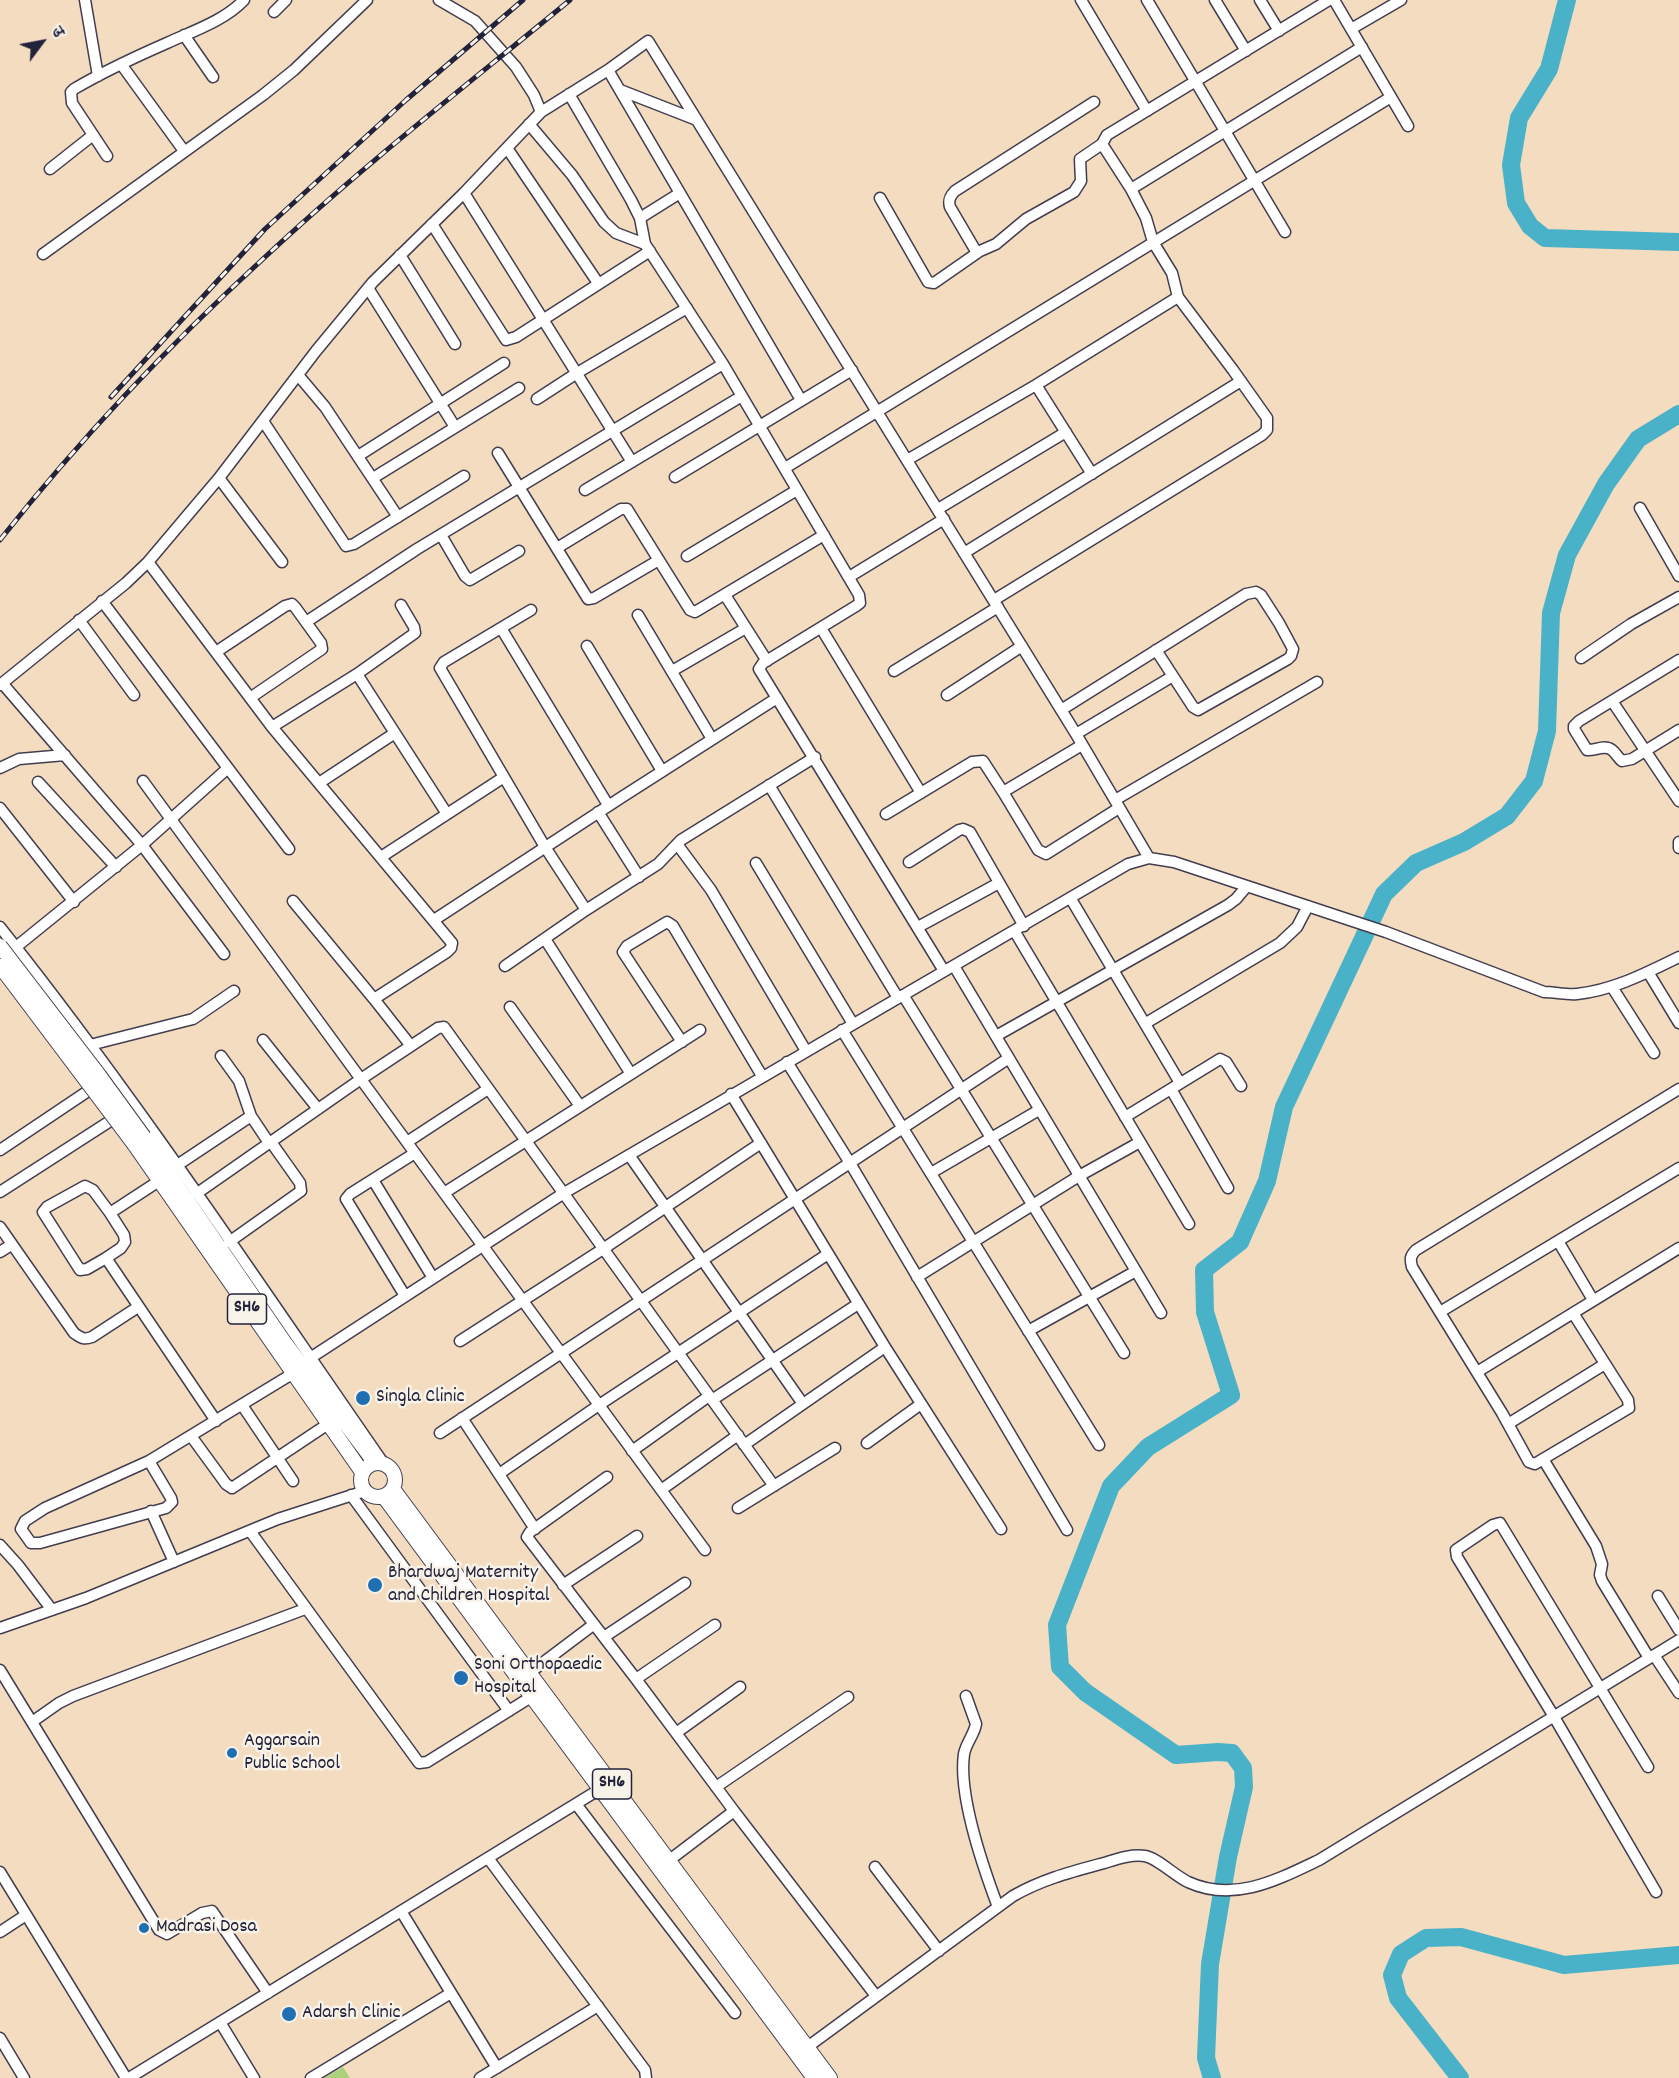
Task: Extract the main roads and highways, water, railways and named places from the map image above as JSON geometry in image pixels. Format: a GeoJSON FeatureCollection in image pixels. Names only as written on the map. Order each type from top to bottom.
{"type":"FeatureCollection","features":[{"type":"Feature","properties":{"kind":"main road","name":"SH6"},"geometry":{"type":"LineString","coordinates":[[0,946],[99,1076],[139,1141],[159,1181],[380,1464],[394,1473],[395,1479],[388,1493],[802,2051],[830,2078]]}},
{"type":"Feature","properties":{"kind":"main road","name":"SH6"},"geometry":{"type":"LineString","coordinates":[[0,966],[139,1141],[302,1366],[328,1424],[363,1472]]}},
{"type":"Feature","properties":{"kind":"main road"},"geometry":{"type":"LineString","coordinates":[[380,1464],[370,1465],[363,1472],[358,1493],[376,1498],[388,1493]]}},
{"type":"Feature","properties":{"kind":"main road","name":"SH6"},"geometry":{"type":"LineString","coordinates":[[525,1677],[531,1696],[605,1786]]}},
{"type":"Feature","properties":{"kind":"main road","name":"SH6"},"geometry":{"type":"LineString","coordinates":[[802,2051],[814,2078]]}},
{"type":"Feature","properties":{"kind":"waterway"},"geometry":{"type":"LineString","coordinates":[[1567,0],[1549,69],[1519,118],[1511,165],[1516,203],[1530,226],[1545,238],[1679,242]]}},
{"type":"Feature","properties":{"kind":"waterway"},"geometry":{"type":"LineString","coordinates":[[1212,2078],[1206,2058],[1210,1964],[1228,1857],[1244,1787],[1243,1768],[1232,1753],[1176,1755],[1085,1692],[1060,1667],[1057,1625],[1111,1486],[1148,1447],[1231,1395],[1205,1312],[1204,1270],[1240,1242],[1267,1181],[1284,1107],[1384,894],[1416,863],[1464,842],[1507,816],[1534,781],[1547,731],[1551,613],[1567,555],[1606,484],[1638,439],[1679,414]]}},
{"type":"Feature","properties":{"kind":"waterway"},"geometry":{"type":"LineString","coordinates":[[1460,2078],[1398,1998],[1392,1975],[1401,1954],[1426,1938],[1461,1937],[1564,1965],[1679,1955]]}},
{"type":"Feature","properties":{"kind":"railway"},"geometry":{"type":"LineString","coordinates":[[111,397],[265,229],[406,100],[523,0]]}},
{"type":"Feature","properties":{"kind":"railway"},"geometry":{"type":"LineString","coordinates":[[0,540],[30,502],[126,394],[229,291],[376,159],[570,0]]}},
{"type":"Feature","properties":{"kind":"place","name":"Singla Clinic"},"geometry":{"type":"Point","coordinates":[363,1398]}},
{"type":"Feature","properties":{"kind":"place","name":"Bhardwaj Maternity and Children Hospital"},"geometry":{"type":"Point","coordinates":[375,1585]}},
{"type":"Feature","properties":{"kind":"place","name":"Soni Orthopaedic Hospital"},"geometry":{"type":"Point","coordinates":[461,1678]}},
{"type":"Feature","properties":{"kind":"place","name":"Aggarsain Public School"},"geometry":{"type":"Point","coordinates":[232,1753]}},
{"type":"Feature","properties":{"kind":"place","name":"Madrasi Dosa"},"geometry":{"type":"Point","coordinates":[144,1928]}},
{"type":"Feature","properties":{"kind":"place","name":"Adarsh Clinic"},"geometry":{"type":"Point","coordinates":[289,2014]}}]}
